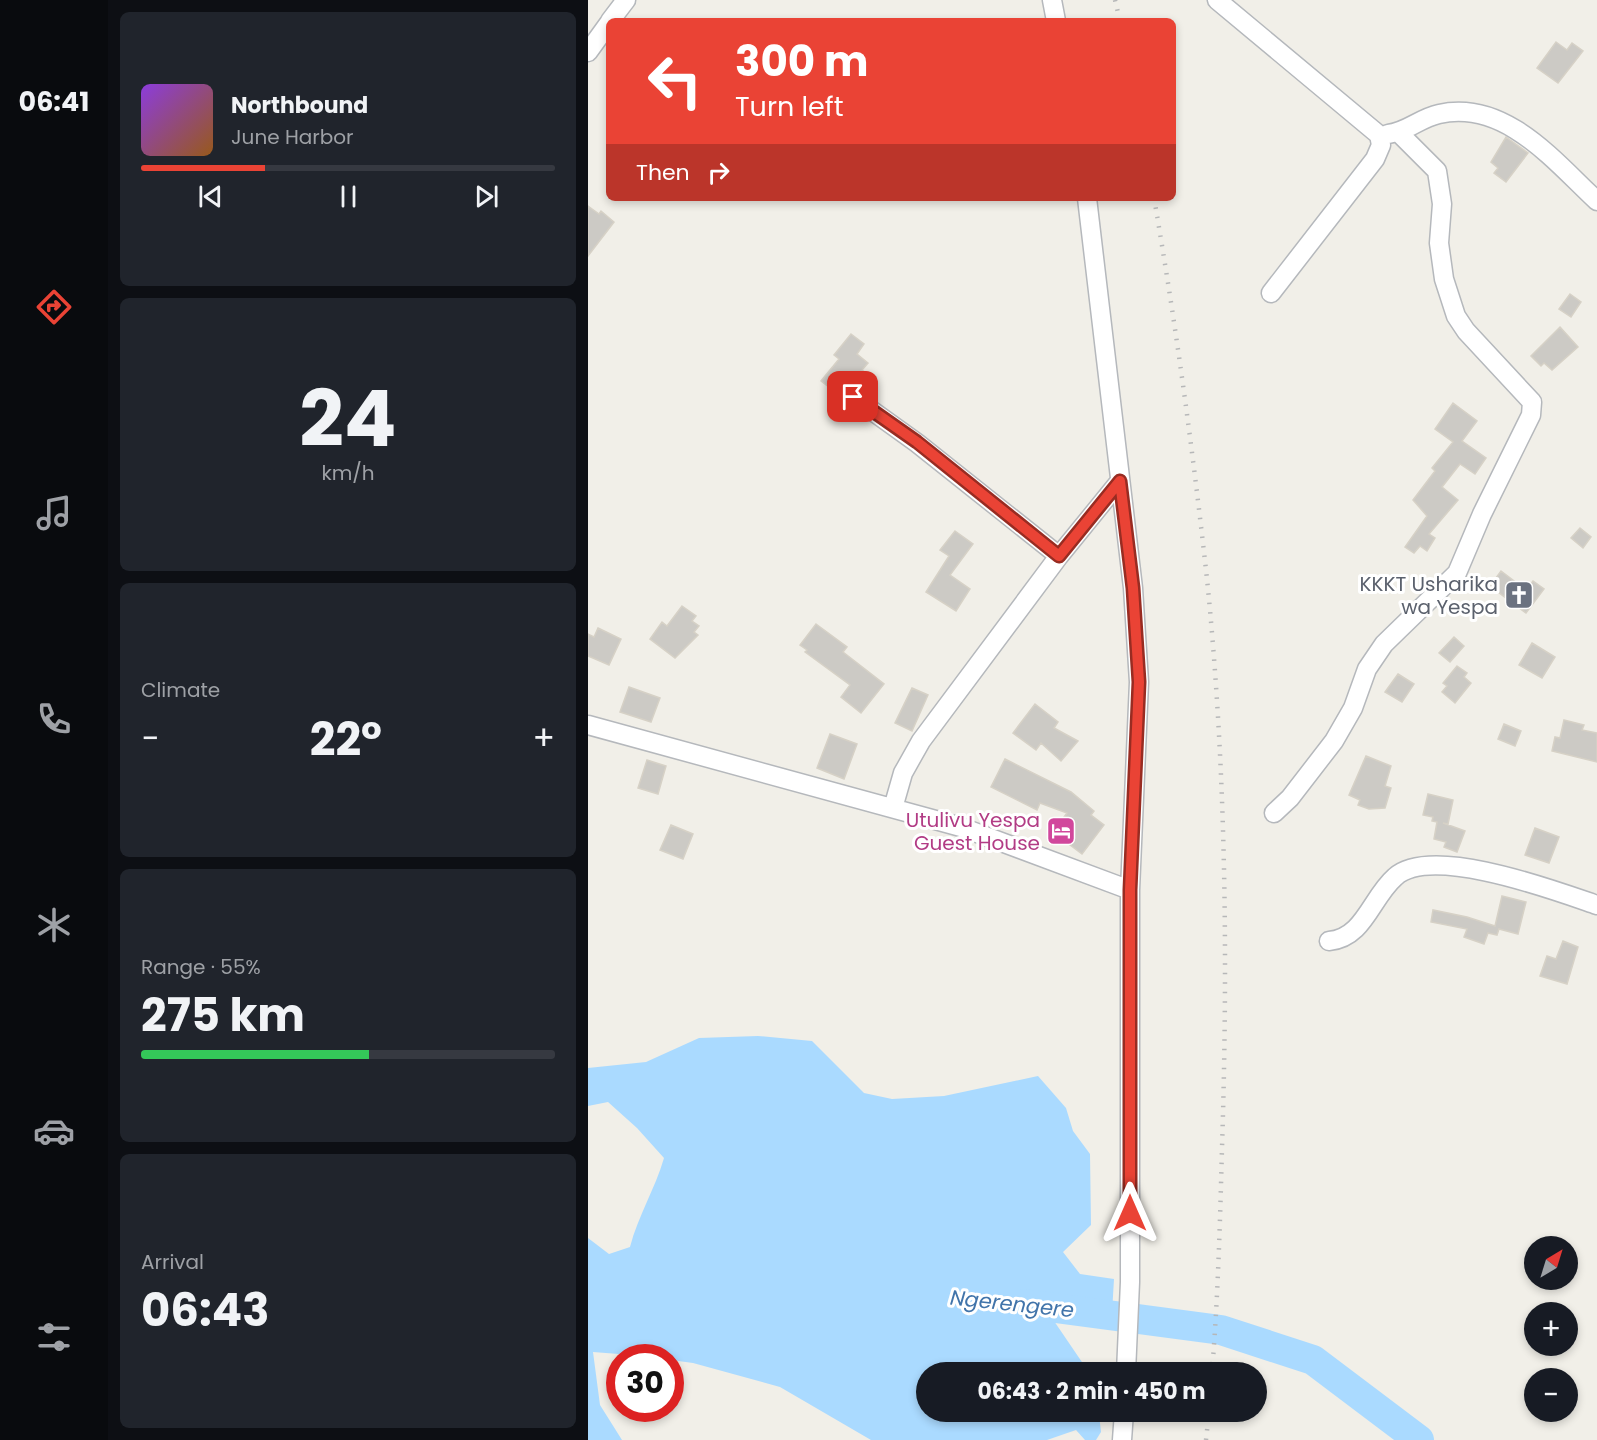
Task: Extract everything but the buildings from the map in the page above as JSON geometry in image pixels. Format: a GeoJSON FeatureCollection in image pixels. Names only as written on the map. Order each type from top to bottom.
{"type":"FeatureCollection","features":[{"type":"Feature","properties":{"kind":"street"},"geometry":{"type":"LineString","coordinates":[[613,18],[626,0]]}},
{"type":"Feature","properties":{"kind":"street"},"geometry":{"type":"LineString","coordinates":[[1052,0],[1055,18]]}},
{"type":"Feature","properties":{"kind":"street"},"geometry":{"type":"LineString","coordinates":[[1217,0],[1379,135],[1381,145],[1375,159],[1271,293]]}},
{"type":"Feature","properties":{"kind":"street"},"geometry":{"type":"LineString","coordinates":[[588,52],[606,27]]}},
{"type":"Feature","properties":{"kind":"street"},"geometry":{"type":"LineString","coordinates":[[1379,135],[1399,133],[1423,118],[1440,113],[1456,111],[1492,119],[1511,127],[1538,144],[1597,201]]}},
{"type":"Feature","properties":{"kind":"street"},"geometry":{"type":"LineString","coordinates":[[1274,813],[1290,798],[1334,741],[1353,708],[1367,669],[1384,644],[1457,573],[1482,514],[1531,415],[1532,402],[1466,331],[1456,316],[1444,279],[1439,243],[1442,204],[1437,171],[1399,133]]}},
{"type":"Feature","properties":{"kind":"street"},"geometry":{"type":"LineString","coordinates":[[1088,201],[1133,588],[1139,682],[1130,890],[1130,1282],[1127,1362]]}},
{"type":"Feature","properties":{"kind":"street"},"geometry":{"type":"LineString","coordinates":[[853,397],[917,442],[1059,556]]}},
{"type":"Feature","properties":{"kind":"street"},"geometry":{"type":"LineString","coordinates":[[893,808],[903,773],[921,741],[1059,556],[1120,481]]}},
{"type":"Feature","properties":{"kind":"street"},"geometry":{"type":"LineString","coordinates":[[588,725],[961,827],[1130,890]]}},
{"type":"Feature","properties":{"kind":"street"},"geometry":{"type":"LineString","coordinates":[[1329,941],[1340,940],[1353,933],[1392,880],[1403,872],[1418,868],[1472,869],[1525,880],[1597,905]]}},
{"type":"Feature","properties":{"kind":"street"},"geometry":{"type":"LineString","coordinates":[[1122,1440],[1123,1422]]}},
{"type":"Feature","properties":{"kind":"water"},"geometry":{"type":"Polygon","coordinates":[[[758,1036],[812,1041],[864,1093],[892,1099],[944,1096],[1038,1076],[1066,1108],[1073,1131],[1090,1154],[1091,1225],[1063,1252],[1080,1274],[1114,1279],[1112,1313],[1069,1305],[1054,1321],[1082,1362],[916,1362],[916,1422],[1100,1422],[1101,1432],[1096,1440],[1085,1440],[1076,1430],[1047,1440],[871,1440],[780,1387],[684,1362],[684,1344],[606,1344],[606,1353],[593,1352],[600,1405],[606,1415],[606,1422],[611,1422],[622,1440],[588,1440],[588,1238],[609,1254],[630,1247],[664,1158],[637,1128],[608,1102],[588,1106],[588,1068],[646,1062],[699,1038],[758,1036]]]}},
{"type":"Feature","properties":{"kind":"waterway","name":"Ngerengere"},"geometry":{"type":"LineString","coordinates":[[1025,1304],[1221,1330],[1313,1360],[1419,1440]]}},
{"type":"Feature","properties":{"kind":"railway"},"geometry":{"type":"LineString","coordinates":[[1115,0],[1119,18]]}},
{"type":"Feature","properties":{"kind":"railway"},"geometry":{"type":"LineString","coordinates":[[1154,201],[1177,341],[1207,579],[1222,792],[1225,934],[1224,1077],[1220,1232],[1213,1362]]}},
{"type":"Feature","properties":{"kind":"railway"},"geometry":{"type":"LineString","coordinates":[[1206,1440],[1208,1422]]}},
{"type":"Feature","properties":{"kind":"place","name":"KKKT Usharika wa Yespa"},"geometry":{"type":"Point","coordinates":[1519,595]}},
{"type":"Feature","properties":{"kind":"place","name":"Utulivu Yespa Guest House"},"geometry":{"type":"Point","coordinates":[1061,831]}},
{"type":"Feature","properties":{"kind":"route"},"geometry":{"type":"LineString","coordinates":[[853,397],[917,442],[1059,556],[1120,481],[1133,588],[1139,682],[1130,890],[1130,1213]]}}]}
